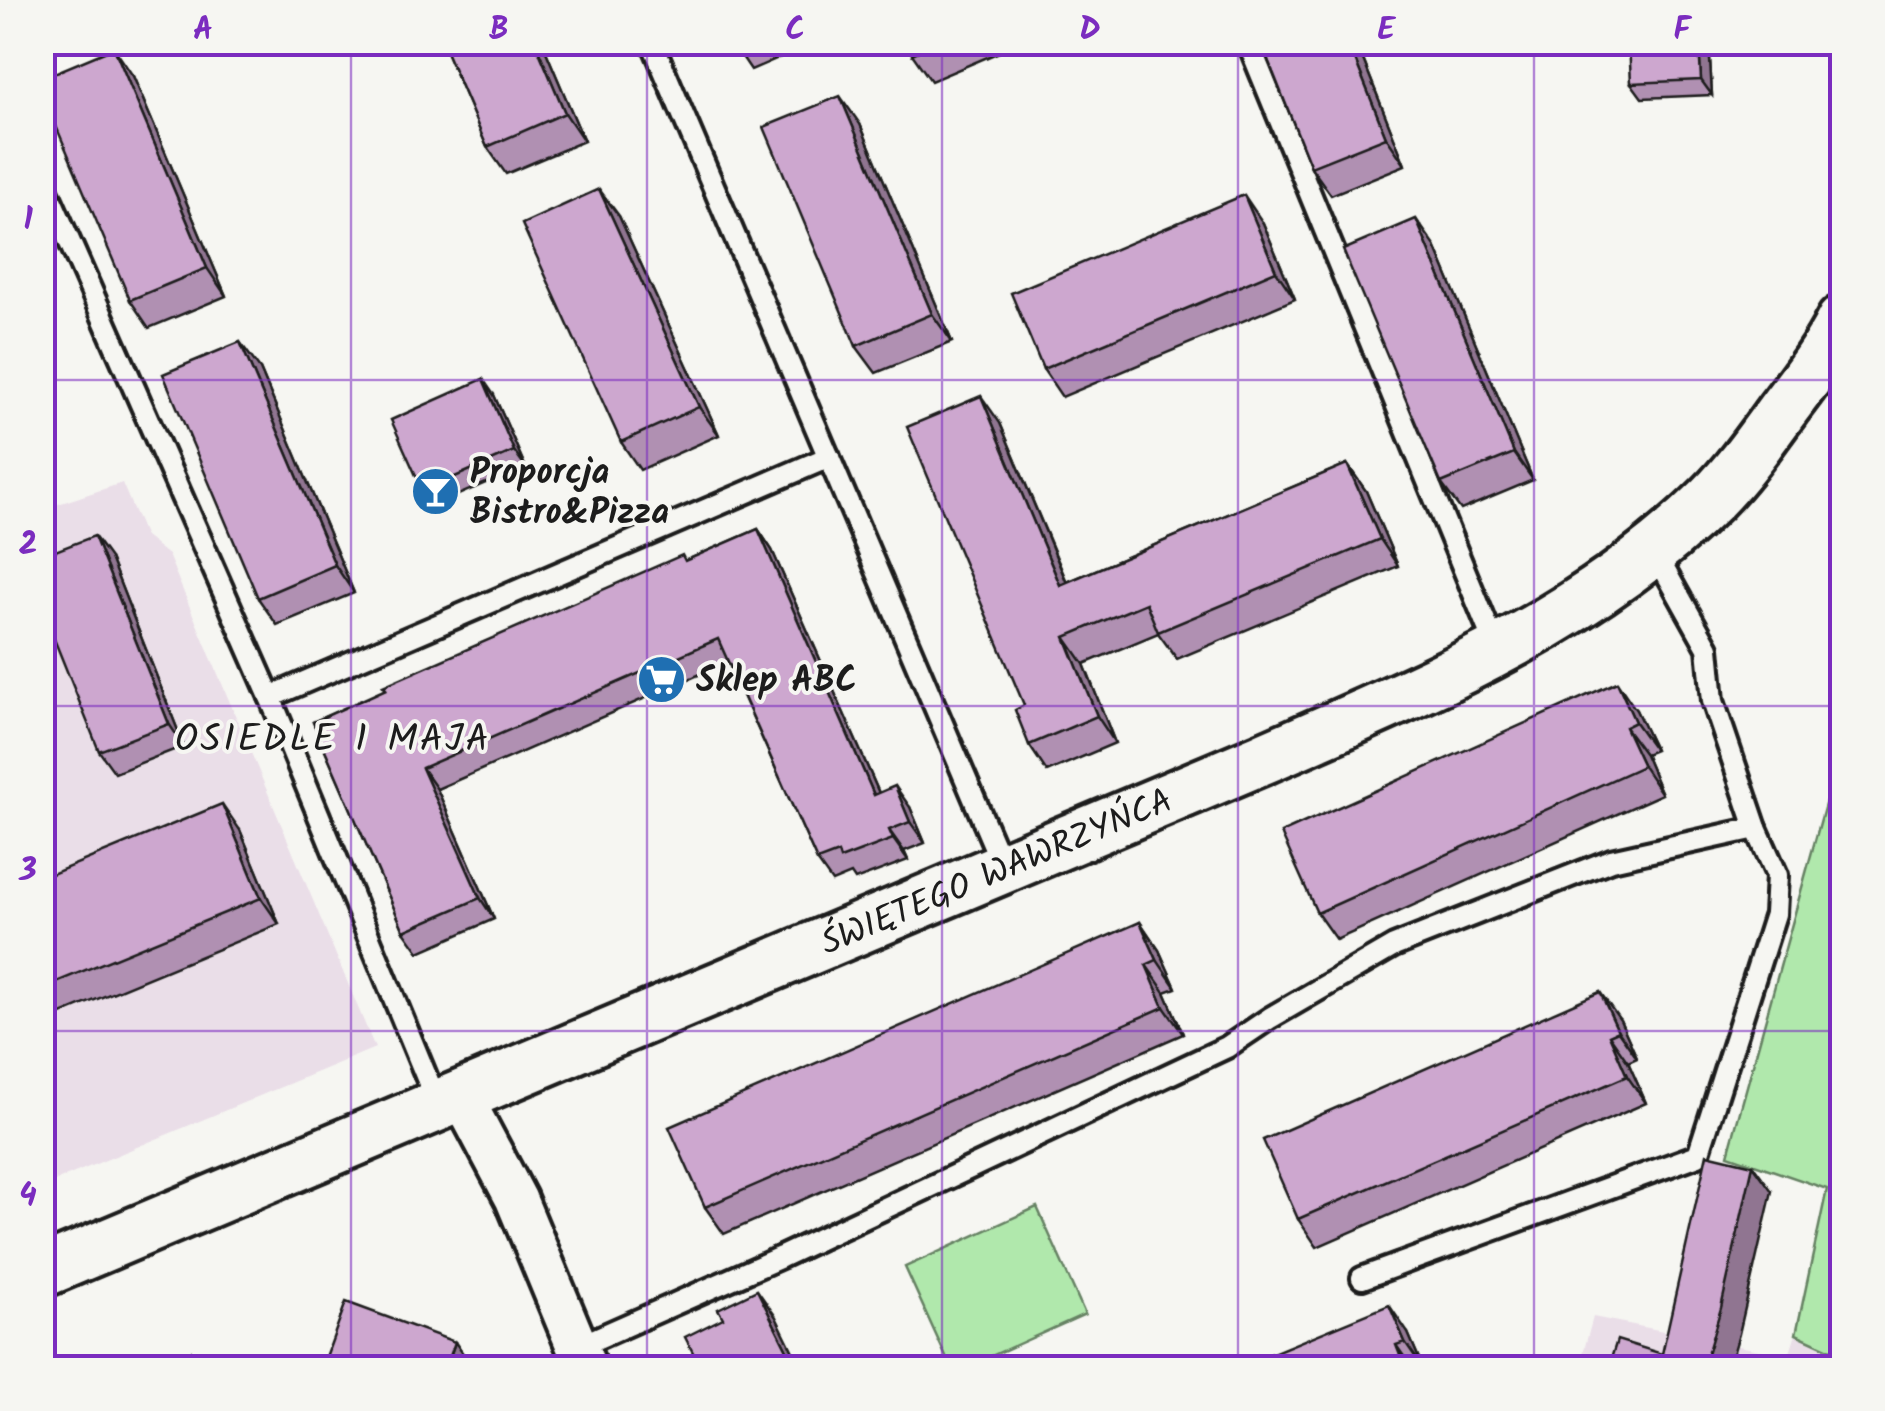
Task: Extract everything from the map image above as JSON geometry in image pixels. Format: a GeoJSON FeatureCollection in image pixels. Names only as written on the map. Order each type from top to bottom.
{"type":"FeatureCollection","features":[{"type":"Feature","properties":{"kind":"street","name":"ŚWIĘTEGO WAWRZYŃCA"},"geometry":{"type":"LineString","coordinates":[[42,1272],[1004,868],[1414,692],[1497,650],[1560,616],[1654,550],[1714,496],[1808,376],[1842,321]]}},
{"type":"Feature","properties":{"kind":"street"},"geometry":{"type":"LineString","coordinates":[[450,1102],[516,1199],[580,1358]]}},
{"type":"Feature","properties":{"kind":"lane"},"geometry":{"type":"LineString","coordinates":[[42,68],[103,42]]}},
{"type":"Feature","properties":{"kind":"lane"},"geometry":{"type":"LineString","coordinates":[[652,42],[1004,868]]}},
{"type":"Feature","properties":{"kind":"lane"},"geometry":{"type":"LineString","coordinates":[[1248,42],[1497,650]]}},
{"type":"Feature","properties":{"kind":"lane"},"geometry":{"type":"LineString","coordinates":[[42,179],[450,1102]]}},
{"type":"Feature","properties":{"kind":"lane"},"geometry":{"type":"LineString","coordinates":[[270,698],[828,456]]}},
{"type":"Feature","properties":{"kind":"lane"},"geometry":{"type":"LineString","coordinates":[[1362,1278],[1698,1155],[1775,914],[1777,875],[1756,828],[1713,701],[1708,648],[1654,550]]}},
{"type":"Feature","properties":{"kind":"lane"},"geometry":{"type":"LineString","coordinates":[[580,1358],[781,1257],[1227,1047],[1394,946],[1611,860],[1756,828]]}},
{"type":"Feature","properties":{"kind":"shaded area"},"geometry":{"type":"Polygon","coordinates":[[[122,483],[145,537],[168,555],[375,1048],[43,1186],[43,509],[122,483]]]}},
{"type":"Feature","properties":{"kind":"shaded area"},"geometry":{"type":"Polygon","coordinates":[[[1593,1317],[1789,1356],[1796,1334],[1842,1355],[1842,1368],[1579,1368],[1593,1317]]]}},
{"type":"Feature","properties":{"kind":"green space"},"geometry":{"type":"Polygon","coordinates":[[[1842,743],[1842,1355],[1796,1334],[1827,1189],[1728,1155],[1842,743]]]}},
{"type":"Feature","properties":{"kind":"green space"},"geometry":{"type":"Polygon","coordinates":[[[1037,1207],[1085,1314],[965,1368],[951,1368],[905,1267],[1037,1207]]]}},
{"type":"Feature","properties":{"kind":"building"},"geometry":{"type":"Polygon","coordinates":[[[442,42],[535,42],[565,113],[487,147],[442,42]]]}},
{"type":"Feature","properties":{"kind":"building"},"geometry":{"type":"Polygon","coordinates":[[[907,42],[938,42],[912,54],[907,42]]]}},
{"type":"Feature","properties":{"kind":"building"},"geometry":{"type":"Polygon","coordinates":[[[1261,42],[1348,42],[1386,137],[1311,167],[1261,42]]]}},
{"type":"Feature","properties":{"kind":"building"},"geometry":{"type":"Polygon","coordinates":[[[1629,42],[1699,42],[1701,80],[1631,83],[1629,42]]]}},
{"type":"Feature","properties":{"kind":"building"},"geometry":{"type":"Polygon","coordinates":[[[114,48],[207,268],[130,300],[42,93],[42,78],[114,48]]]}},
{"type":"Feature","properties":{"kind":"building"},"geometry":{"type":"Polygon","coordinates":[[[840,96],[932,314],[856,346],[764,127],[840,96]]]}},
{"type":"Feature","properties":{"kind":"building"},"geometry":{"type":"Polygon","coordinates":[[[599,189],[699,407],[621,442],[522,224],[599,189]]]}},
{"type":"Feature","properties":{"kind":"building"},"geometry":{"type":"Polygon","coordinates":[[[1244,195],[1276,271],[1043,369],[1011,293],[1244,195]]]}},
{"type":"Feature","properties":{"kind":"building"},"geometry":{"type":"Polygon","coordinates":[[[1416,219],[1514,453],[1441,483],[1343,250],[1416,219]]]}},
{"type":"Feature","properties":{"kind":"building"},"geometry":{"type":"Polygon","coordinates":[[[240,342],[335,565],[258,598],[163,374],[240,342]]]}},
{"type":"Feature","properties":{"kind":"building"},"geometry":{"type":"Polygon","coordinates":[[[483,379],[514,451],[423,491],[391,420],[483,379]]]}},
{"type":"Feature","properties":{"kind":"building"},"geometry":{"type":"Polygon","coordinates":[[[981,396],[1060,585],[1347,464],[1380,539],[1158,632],[1146,603],[1065,637],[1097,716],[1029,745],[1015,710],[1024,705],[907,427],[981,396]]]}},
{"type":"Feature","properties":{"kind":"building"},"geometry":{"type":"Polygon","coordinates":[[[758,529],[874,795],[895,786],[910,822],[889,830],[893,839],[840,859],[838,853],[817,861],[718,639],[422,768],[480,898],[404,931],[313,722],[386,689],[383,686],[682,555],[685,561],[758,529]]]}},
{"type":"Feature","properties":{"kind":"building"},"geometry":{"type":"Polygon","coordinates":[[[94,536],[169,724],[99,751],[42,609],[42,556],[94,536]]]}},
{"type":"Feature","properties":{"kind":"building"},"geometry":{"type":"Polygon","coordinates":[[[1617,682],[1635,722],[1625,727],[1643,766],[1317,913],[1281,833],[1617,682]]]}},
{"type":"Feature","properties":{"kind":"building"},"geometry":{"type":"Polygon","coordinates":[[[222,804],[261,898],[42,988],[42,878],[222,804]]]}},
{"type":"Feature","properties":{"kind":"building"},"geometry":{"type":"Polygon","coordinates":[[[1140,922],[1157,960],[1146,965],[1164,1007],[705,1207],[669,1127],[1140,922]]]}},
{"type":"Feature","properties":{"kind":"building"},"geometry":{"type":"Polygon","coordinates":[[[1600,992],[1618,1031],[1609,1035],[1627,1076],[1298,1219],[1263,1140],[1600,992]]]}},
{"type":"Feature","properties":{"kind":"building"},"geometry":{"type":"Polygon","coordinates":[[[1707,1154],[1753,1165],[1721,1308],[1703,1368],[1608,1368],[1617,1340],[1662,1354],[1707,1154]]]}},
{"type":"Feature","properties":{"kind":"building"},"geometry":{"type":"Polygon","coordinates":[[[757,1290],[796,1368],[701,1368],[685,1337],[723,1318],[718,1309],[757,1290]]]}},
{"type":"Feature","properties":{"kind":"building"},"geometry":{"type":"Polygon","coordinates":[[[346,1302],[455,1342],[446,1368],[322,1368],[346,1302]]]}},
{"type":"Feature","properties":{"kind":"building"},"geometry":{"type":"Polygon","coordinates":[[[1389,1305],[1405,1342],[1396,1345],[1405,1368],[1236,1368],[1389,1305]]]}},
{"type":"Feature","properties":{"kind":"building"},"geometry":{"type":"Polygon","coordinates":[[[191,1351],[198,1368],[148,1368],[191,1351]]]}},
{"type":"Feature","properties":{"kind":"place","name":"Proporcja Bistro&Pizza"},"geometry":{"type":"Point","coordinates":[435,491]}},
{"type":"Feature","properties":{"kind":"place","name":"Sklep ABC"},"geometry":{"type":"Point","coordinates":[661,679]}},
{"type":"Feature","properties":{"kind":"district","name":"OSIEDLE 1 MAJA"},"geometry":{"type":"Point","coordinates":[333,738]}}]}
